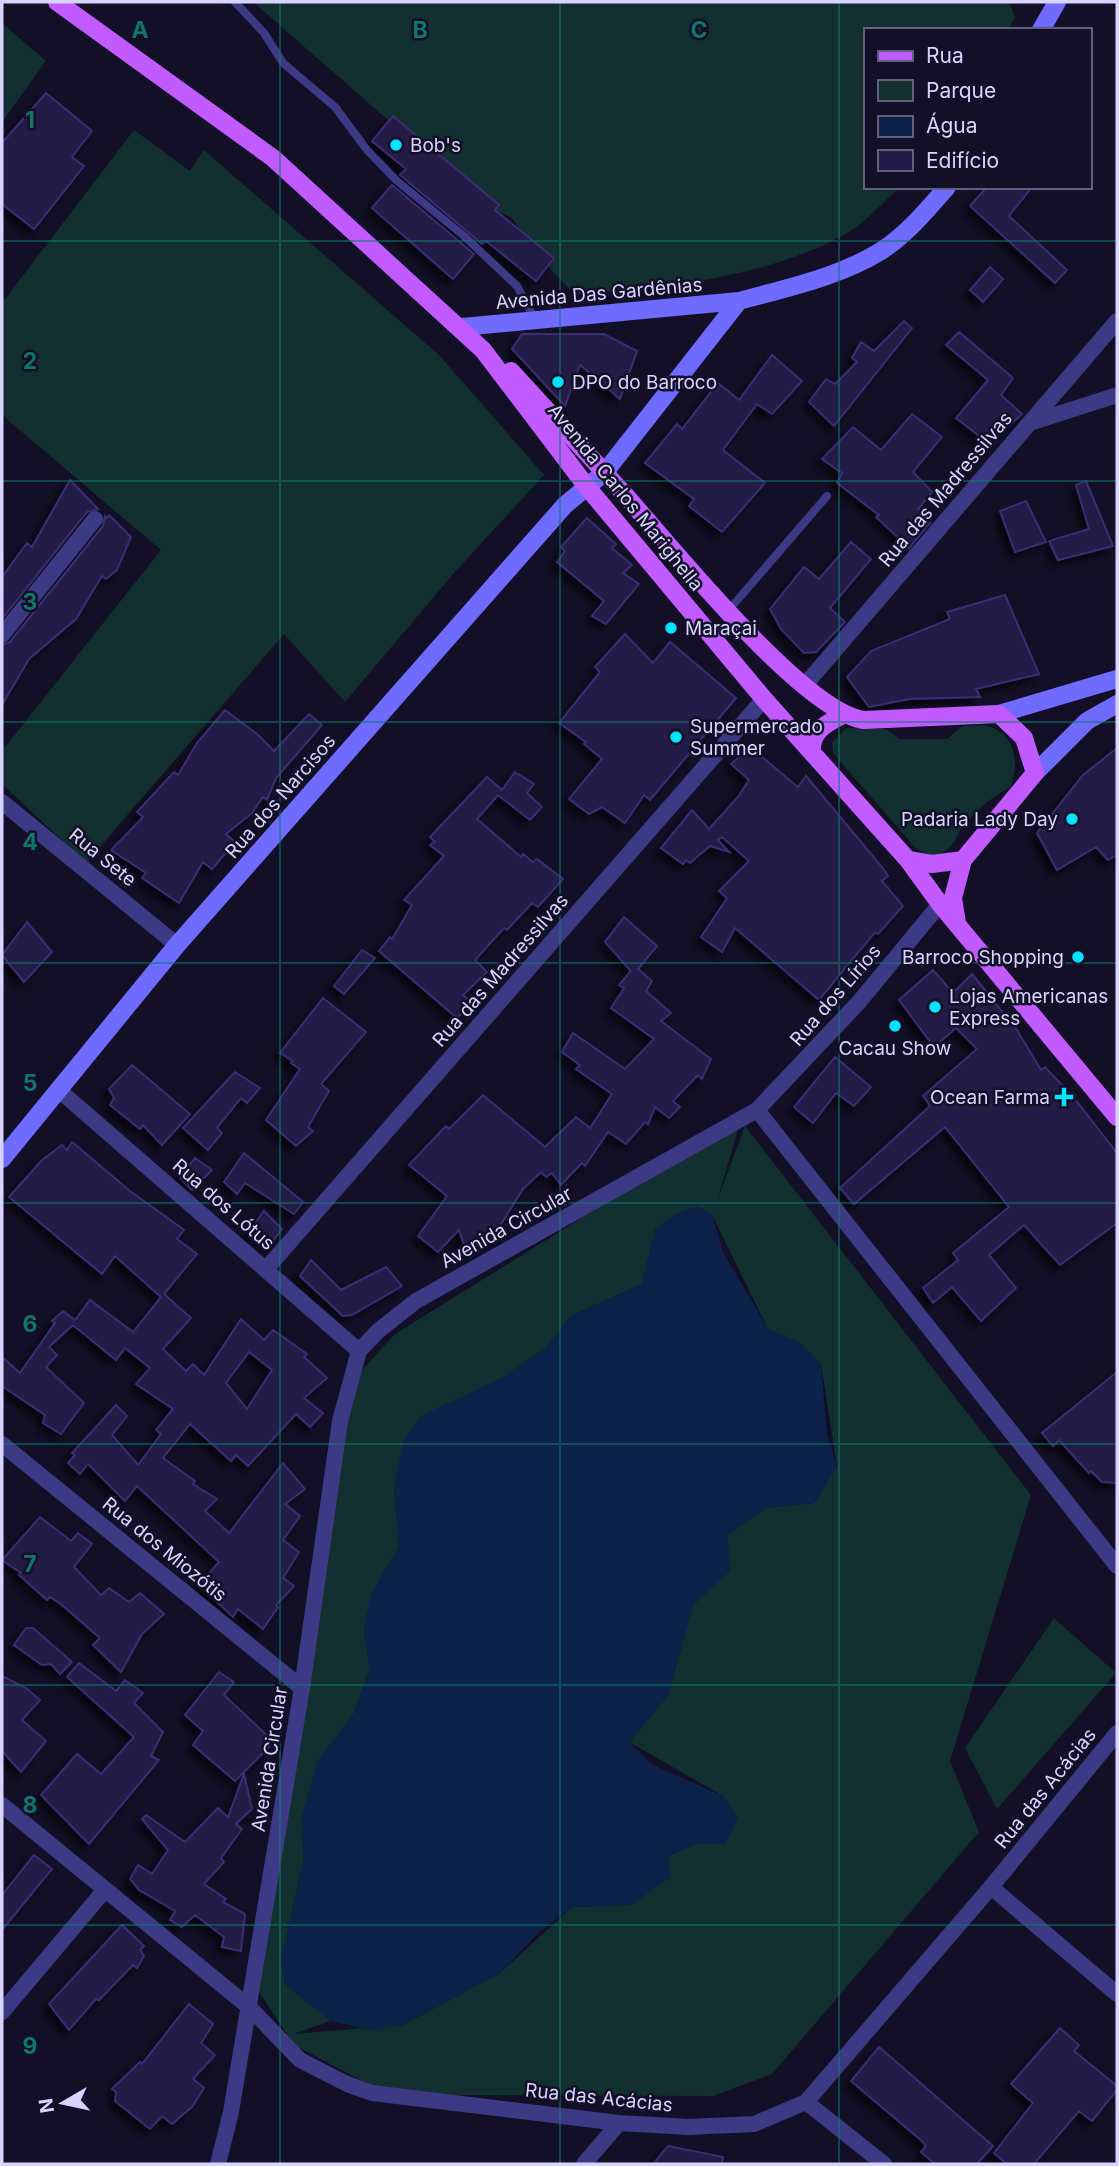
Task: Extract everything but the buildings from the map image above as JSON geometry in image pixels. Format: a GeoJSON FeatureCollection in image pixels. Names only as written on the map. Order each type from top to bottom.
{"type":"FeatureCollection","features":[{"type":"Feature","properties":{"kind":"main road","name":"Avenida Carlos Marighella"},"geometry":{"type":"LineString","coordinates":[[57,2],[273,158],[462,327],[483,350],[587,487],[764,699],[908,860],[940,904],[1117,1117]]}},
{"type":"Feature","properties":{"kind":"main road","name":"Avenida Carlos Marighella"},"geometry":{"type":"LineString","coordinates":[[483,350],[509,370],[605,472],[728,611],[805,685],[843,715]]}},
{"type":"Feature","properties":{"kind":"main road"},"geometry":{"type":"LineString","coordinates":[[812,753],[815,737],[821,727],[843,715],[889,721],[999,714],[1024,738],[1035,773],[962,860],[953,898],[957,923]]}},
{"type":"Feature","properties":{"kind":"main road"},"geometry":{"type":"LineString","coordinates":[[908,860],[932,864],[962,860]]}},
{"type":"Feature","properties":{"kind":"street"},"geometry":{"type":"LineString","coordinates":[[1042,28],[1057,2]]}},
{"type":"Feature","properties":{"kind":"street","name":"Avenida Das Gardênias"},"geometry":{"type":"LineString","coordinates":[[462,327],[739,301],[839,270],[881,251],[907,230],[945,189]]}},
{"type":"Feature","properties":{"kind":"street"},"geometry":{"type":"LineString","coordinates":[[605,472],[739,301]]}},
{"type":"Feature","properties":{"kind":"street","name":"Rua das Madressilvas"},"geometry":{"type":"LineString","coordinates":[[805,685],[1117,321]]}},
{"type":"Feature","properties":{"kind":"street"},"geometry":{"type":"LineString","coordinates":[[1028,424],[1117,395]]}},
{"type":"Feature","properties":{"kind":"street","name":"Rua dos Narcisos"},"geometry":{"type":"LineString","coordinates":[[2,1159],[177,945],[556,515],[605,472]]}},
{"type":"Feature","properties":{"kind":"street"},"geometry":{"type":"LineString","coordinates":[[2,635],[95,519]]}},
{"type":"Feature","properties":{"kind":"street"},"geometry":{"type":"LineString","coordinates":[[999,714],[1117,680]]}},
{"type":"Feature","properties":{"kind":"street","name":"Rua das Madressilvas"},"geometry":{"type":"LineString","coordinates":[[267,1268],[764,699]]}},
{"type":"Feature","properties":{"kind":"street"},"geometry":{"type":"LineString","coordinates":[[1035,773],[1087,721],[1117,704]]}},
{"type":"Feature","properties":{"kind":"street","name":"Rua Sete"},"geometry":{"type":"LineString","coordinates":[[2,802],[177,945]]}},
{"type":"Feature","properties":{"kind":"street","name":"Rua dos Lírios"},"geometry":{"type":"LineString","coordinates":[[757,1110],[859,1002],[940,904]]}},
{"type":"Feature","properties":{"kind":"street","name":"Rua dos Lótus"},"geometry":{"type":"LineString","coordinates":[[60,1091],[267,1268],[359,1351]]}},
{"type":"Feature","properties":{"kind":"street"},"geometry":{"type":"LineString","coordinates":[[757,1110],[1117,1566]]}},
{"type":"Feature","properties":{"kind":"street","name":"Avenida Circular"},"geometry":{"type":"LineString","coordinates":[[218,2164],[226,2138],[302,1688],[340,1421],[359,1351],[378,1331],[416,1301],[757,1110]]}},
{"type":"Feature","properties":{"kind":"street","name":"Rua dos Miozótis"},"geometry":{"type":"LineString","coordinates":[[2,1444],[302,1688]]}},
{"type":"Feature","properties":{"kind":"street","name":"Rua das Acácias"},"geometry":{"type":"LineString","coordinates":[[2,1805],[249,2007],[300,2060],[324,2074],[372,2093],[619,2123],[689,2127],[744,2125],[776,2117],[807,2102],[991,1887],[1117,1732]]}},
{"type":"Feature","properties":{"kind":"street"},"geometry":{"type":"LineString","coordinates":[[991,1887],[1117,1994]]}},
{"type":"Feature","properties":{"kind":"street"},"geometry":{"type":"LineString","coordinates":[[2,2012],[104,1891]]}},
{"type":"Feature","properties":{"kind":"street"},"geometry":{"type":"LineString","coordinates":[[807,2102],[884,2164]]}},
{"type":"Feature","properties":{"kind":"street"},"geometry":{"type":"LineString","coordinates":[[584,2164],[619,2123]]}},
{"type":"Feature","properties":{"kind":"lane"},"geometry":{"type":"LineString","coordinates":[[234,2],[264,33],[283,63],[335,107],[367,150],[397,181],[464,236],[517,286],[536,319]]}},
{"type":"Feature","properties":{"kind":"lane"},"geometry":{"type":"LineString","coordinates":[[728,611],[827,496]]}},
{"type":"Feature","properties":{"kind":"green space"},"geometry":{"type":"Polygon","coordinates":[[[253,2],[1009,2],[1015,18],[1008,28],[864,28],[864,189],[898,189],[850,231],[811,251],[712,279],[575,295],[542,260],[512,218],[484,204],[253,2]]]}},
{"type":"Feature","properties":{"kind":"green space"},"geometry":{"type":"Polygon","coordinates":[[[2,23],[46,61],[2,122],[2,23]]]}},
{"type":"Feature","properties":{"kind":"green space"},"geometry":{"type":"Polygon","coordinates":[[[134,130],[190,171],[204,150],[440,356],[544,475],[454,573],[345,702],[284,634],[86,863],[2,784],[2,751],[161,550],[2,415],[2,303],[134,130]]]}},
{"type":"Feature","properties":{"kind":"green space"},"geometry":{"type":"Polygon","coordinates":[[[962,726],[987,726],[1005,737],[1014,752],[1013,779],[1010,788],[973,815],[961,828],[950,847],[939,854],[926,854],[913,845],[833,753],[832,742],[846,728],[886,729],[899,739],[947,739],[962,726]]]}},
{"type":"Feature","properties":{"kind":"green space"},"geometry":{"type":"Polygon","coordinates":[[[741,1119],[718,1198],[745,1126],[1031,1495],[950,1761],[979,1832],[772,2074],[713,2096],[389,2095],[275,2035],[287,2034],[257,1989],[348,1385],[395,1334],[741,1119]],[[678,1213],[655,1229],[642,1284],[571,1316],[546,1348],[505,1376],[394,1484],[399,1547],[371,1595],[364,1631],[370,1667],[354,1714],[318,1761],[301,1819],[304,1858],[281,1960],[285,1984],[331,2021],[293,2034],[403,2025],[500,1973],[572,1907],[631,1905],[668,1856],[695,1844],[723,1796],[629,1742],[668,1695],[693,1605],[730,1570],[727,1535],[766,1508],[814,1503],[837,1466],[821,1364],[768,1329],[712,1215],[678,1213]]]}},
{"type":"Feature","properties":{"kind":"green space"},"geometry":{"type":"Polygon","coordinates":[[[1054,1618],[1116,1673],[997,1809],[965,1748],[1054,1618]]]}},
{"type":"Feature","properties":{"kind":"water"},"geometry":{"type":"Polygon","coordinates":[[[698,1206],[712,1215],[723,1252],[768,1329],[798,1341],[821,1364],[827,1434],[837,1467],[814,1503],[766,1508],[727,1535],[731,1570],[693,1605],[668,1695],[629,1742],[651,1764],[723,1796],[738,1818],[725,1844],[695,1844],[668,1856],[671,1877],[631,1905],[572,1907],[537,1934],[500,1973],[403,2025],[370,2030],[331,2021],[285,1984],[281,1960],[304,1858],[301,1819],[318,1760],[354,1714],[370,1667],[364,1631],[371,1595],[399,1547],[394,1484],[403,1441],[421,1416],[505,1376],[546,1348],[571,1316],[642,1284],[655,1229],[678,1213],[698,1206]]]}},
{"type":"Feature","properties":{"kind":"place","name":"Bob's"},"geometry":{"type":"Point","coordinates":[396,145]}},
{"type":"Feature","properties":{"kind":"place","name":"DPO do Barroco"},"geometry":{"type":"Point","coordinates":[558,382]}},
{"type":"Feature","properties":{"kind":"place","name":"Maraçai"},"geometry":{"type":"Point","coordinates":[671,628]}},
{"type":"Feature","properties":{"kind":"place","name":"Supermercado Summer"},"geometry":{"type":"Point","coordinates":[676,737]}},
{"type":"Feature","properties":{"kind":"place","name":"Padaria Lady Day"},"geometry":{"type":"Point","coordinates":[1072,819]}},
{"type":"Feature","properties":{"kind":"place","name":"Barroco Shopping"},"geometry":{"type":"Point","coordinates":[1078,957]}},
{"type":"Feature","properties":{"kind":"place","name":"Lojas Americanas Express"},"geometry":{"type":"Point","coordinates":[935,1007]}},
{"type":"Feature","properties":{"kind":"place","name":"Cacau Show"},"geometry":{"type":"Point","coordinates":[895,1026]}},
{"type":"Feature","properties":{"kind":"place","name":"Ocean Farma"},"geometry":{"type":"Point","coordinates":[1064,1097]}}]}
